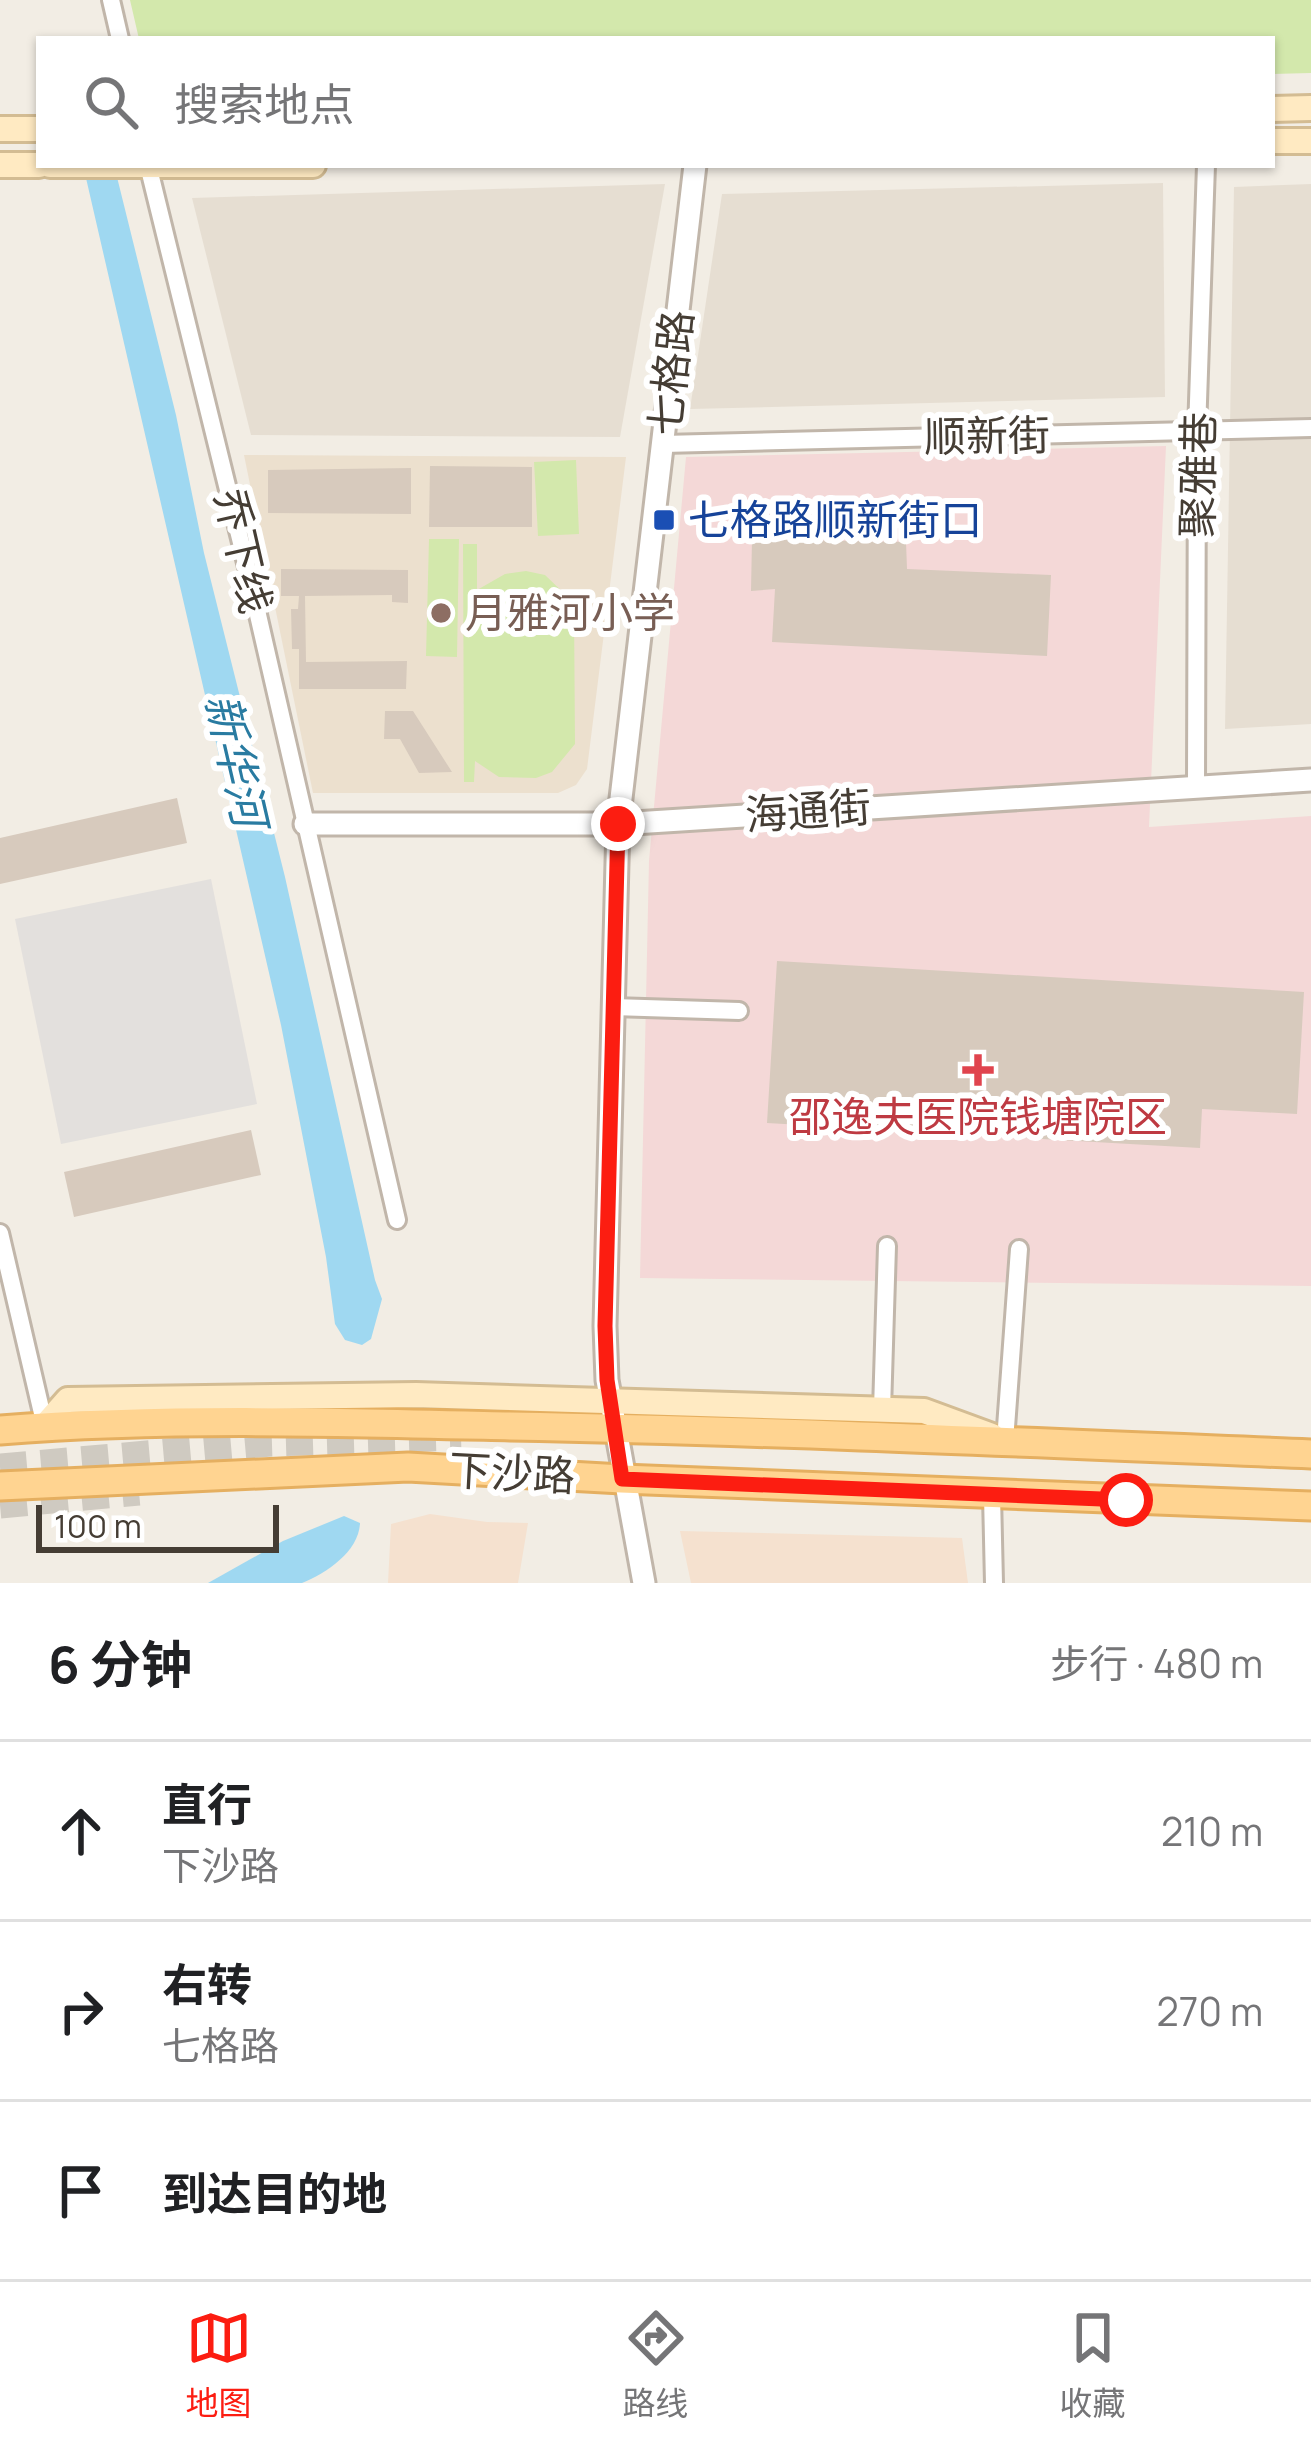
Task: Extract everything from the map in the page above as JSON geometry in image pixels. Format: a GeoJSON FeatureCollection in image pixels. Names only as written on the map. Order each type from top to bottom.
{"type":"FeatureCollection","features":[{"type":"Feature","properties":{"kind":"main road"},"geometry":{"type":"LineString","coordinates":[[1275,109],[1311,108]]}},
{"type":"Feature","properties":{"kind":"main road"},"geometry":{"type":"LineString","coordinates":[[0,129],[36,129]]}},
{"type":"Feature","properties":{"kind":"main road"},"geometry":{"type":"LineString","coordinates":[[1275,141],[1311,141]]}},
{"type":"Feature","properties":{"kind":"main road"},"geometry":{"type":"LineString","coordinates":[[0,165],[36,165]]}},
{"type":"Feature","properties":{"kind":"main road","name":"下沙路"},"geometry":{"type":"LineString","coordinates":[[45,1426],[68,1400],[416,1395],[924,1411],[1005,1442]]}},
{"type":"Feature","properties":{"kind":"main road","name":"下沙路"},"geometry":{"type":"LineString","coordinates":[[0,1430],[254,1421],[615,1428],[1311,1454]]}},
{"type":"Feature","properties":{"kind":"main road","name":"下沙路"},"geometry":{"type":"LineString","coordinates":[[0,1486],[408,1467],[1311,1506]]}},
{"type":"Feature","properties":{"kind":"street"},"geometry":{"type":"LineString","coordinates":[[111,0],[119,36]]}},
{"type":"Feature","properties":{"kind":"street","name":"乔下线"},"geometry":{"type":"LineString","coordinates":[[148,168],[247,567],[397,1220]]}},
{"type":"Feature","properties":{"kind":"street","name":"七格路"},"geometry":{"type":"LineString","coordinates":[[644,1583],[622,1479],[605,1326],[618,824],[695,168]]}},
{"type":"Feature","properties":{"kind":"street","name":"聚雅巷"},"geometry":{"type":"LineString","coordinates":[[1196,784],[1197,431],[1206,168]]}},
{"type":"Feature","properties":{"kind":"street","name":"顺新街"},"geometry":{"type":"LineString","coordinates":[[664,445],[1311,428]]}},
{"type":"Feature","properties":{"kind":"street","name":"海通街"},"geometry":{"type":"LineString","coordinates":[[305,824],[618,824],[1311,780]]}},
{"type":"Feature","properties":{"kind":"street"},"geometry":{"type":"LineString","coordinates":[[613,1007],[739,1011]]}},
{"type":"Feature","properties":{"kind":"street"},"geometry":{"type":"LineString","coordinates":[[0,1233],[45,1426]]}},
{"type":"Feature","properties":{"kind":"street"},"geometry":{"type":"LineString","coordinates":[[882,1410],[887,1246]]}},
{"type":"Feature","properties":{"kind":"street"},"geometry":{"type":"LineString","coordinates":[[1005,1442],[1018,1249]]}},
{"type":"Feature","properties":{"kind":"street"},"geometry":{"type":"LineString","coordinates":[[992,1495],[994,1583]]}},
{"type":"Feature","properties":{"kind":"shaded area"},"geometry":{"type":"Polygon","coordinates":[[[1163,183],[1165,397],[690,409],[722,194],[1163,183]]]}},
{"type":"Feature","properties":{"kind":"shaded area"},"geometry":{"type":"Polygon","coordinates":[[[665,184],[620,437],[251,435],[192,198],[665,184]]]}},
{"type":"Feature","properties":{"kind":"shaded area"},"geometry":{"type":"Polygon","coordinates":[[[1311,184],[1311,724],[1225,729],[1234,187],[1311,184]]]}},
{"type":"Feature","properties":{"kind":"shaded area","name":"邵逸夫医院钱塘院区"},"geometry":{"type":"Polygon","coordinates":[[[1166,446],[1149,827],[1311,816],[1311,1286],[640,1278],[649,861],[686,457],[1166,446]]]}},
{"type":"Feature","properties":{"kind":"shaded area","name":"月雅河小学"},"geometry":{"type":"Polygon","coordinates":[[[244,455],[626,457],[587,769],[576,785],[558,793],[313,793],[244,455]]]}},
{"type":"Feature","properties":{"kind":"shaded area"},"geometry":{"type":"Polygon","coordinates":[[[211,879],[257,1104],[61,1144],[15,919],[211,879]]]}},
{"type":"Feature","properties":{"kind":"shaded area"},"geometry":{"type":"Polygon","coordinates":[[[430,1514],[528,1523],[518,1583],[388,1583],[391,1524],[430,1514]]]}},
{"type":"Feature","properties":{"kind":"shaded area"},"geometry":{"type":"Polygon","coordinates":[[[680,1531],[962,1538],[968,1583],[691,1583],[680,1531]]]}},
{"type":"Feature","properties":{"kind":"green space"},"geometry":{"type":"Polygon","coordinates":[[[130,0],[1311,0],[1311,73],[1275,74],[1275,36],[138,36],[130,0]]]}},
{"type":"Feature","properties":{"kind":"green space"},"geometry":{"type":"Polygon","coordinates":[[[576,460],[579,534],[538,536],[534,462],[576,460]]]}},
{"type":"Feature","properties":{"kind":"green space"},"geometry":{"type":"Polygon","coordinates":[[[429,539],[459,539],[457,657],[426,656],[429,539]]]}},
{"type":"Feature","properties":{"kind":"green space"},"geometry":{"type":"Polygon","coordinates":[[[463,544],[477,544],[477,590],[505,574],[526,571],[545,575],[574,608],[575,744],[552,772],[536,778],[499,777],[475,761],[474,782],[464,782],[463,544]]]}},
{"type":"Feature","properties":{"kind":"water","name":"新华河"},"geometry":{"type":"Polygon","coordinates":[[[84,168],[115,168],[176,415],[204,553],[382,1299],[371,1339],[362,1345],[345,1340],[335,1324],[281,1025],[84,168]]]}},
{"type":"Feature","properties":{"kind":"water"},"geometry":{"type":"Polygon","coordinates":[[[344,1516],[360,1523],[354,1543],[340,1560],[312,1579],[302,1583],[208,1583],[283,1541],[344,1516]]]}},
{"type":"Feature","properties":{"kind":"building"},"geometry":{"type":"Polygon","coordinates":[[[430,466],[532,467],[532,527],[429,527],[430,466]]]}},
{"type":"Feature","properties":{"kind":"building"},"geometry":{"type":"Polygon","coordinates":[[[411,468],[411,514],[268,513],[268,470],[411,468]]]}},
{"type":"Feature","properties":{"kind":"building"},"geometry":{"type":"Polygon","coordinates":[[[752,539],[906,542],[907,569],[1051,575],[1047,656],[772,642],[775,589],[751,591],[752,539]]]}},
{"type":"Feature","properties":{"kind":"building"},"geometry":{"type":"Polygon","coordinates":[[[281,569],[408,570],[408,603],[392,602],[392,595],[305,596],[306,662],[407,661],[406,689],[299,689],[299,649],[292,649],[291,609],[298,609],[299,596],[281,596],[281,569]]]}},
{"type":"Feature","properties":{"kind":"building"},"geometry":{"type":"Polygon","coordinates":[[[385,711],[413,711],[452,772],[419,773],[400,739],[384,739],[385,711]]]}},
{"type":"Feature","properties":{"kind":"building"},"geometry":{"type":"Polygon","coordinates":[[[177,798],[187,843],[0,884],[0,838],[177,798]]]}},
{"type":"Feature","properties":{"kind":"building","name":"邵逸夫医院钱塘院区"},"geometry":{"type":"Polygon","coordinates":[[[777,961],[1304,992],[1297,1114],[1202,1109],[1200,1148],[767,1123],[777,961]]]}},
{"type":"Feature","properties":{"kind":"building"},"geometry":{"type":"Polygon","coordinates":[[[251,1130],[261,1175],[74,1217],[64,1172],[251,1130]]]}},
{"type":"Feature","properties":{"kind":"tunnel"},"geometry":{"type":"LineString","coordinates":[[0,1467],[271,1443],[461,1437]]}},
{"type":"Feature","properties":{"kind":"tunnel"},"geometry":{"type":"LineString","coordinates":[[0,1505],[139,1492]]}},
{"type":"Feature","properties":{"kind":"place","name":"七格路顺新街口"},"geometry":{"type":"Point","coordinates":[664,520]}},
{"type":"Feature","properties":{"kind":"place","name":"月雅河小学"},"geometry":{"type":"Point","coordinates":[441,613]}},
{"type":"Feature","properties":{"kind":"place","name":"邵逸夫医院钱塘院区"},"geometry":{"type":"Point","coordinates":[978,1070]}},
{"type":"Feature","properties":{"kind":"route"},"geometry":{"type":"LineString","coordinates":[[618,824],[605,1326],[607,1380],[622,1479],[1126,1500]]}}]}
